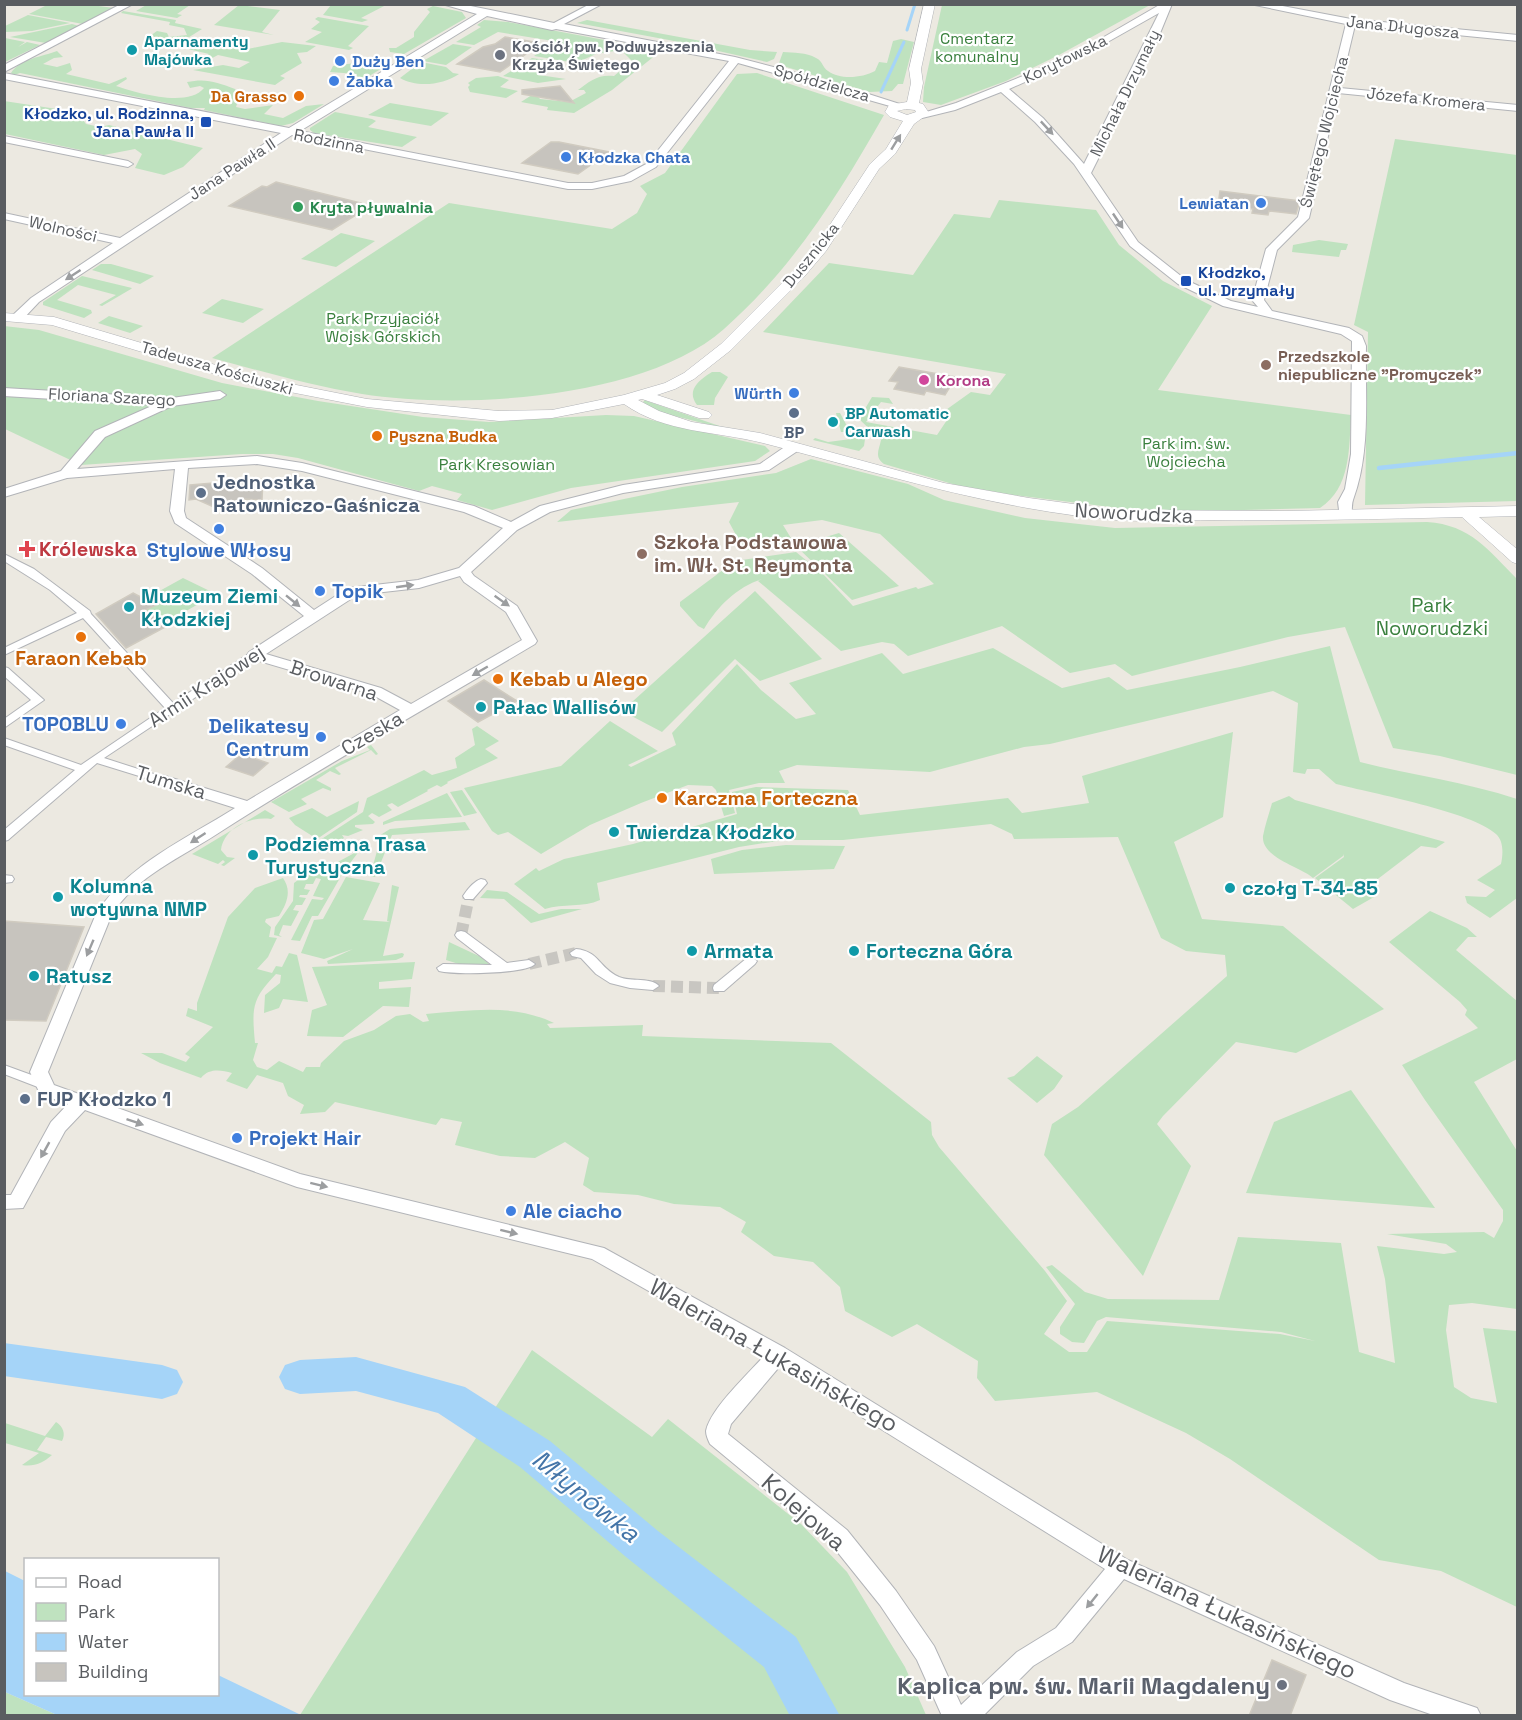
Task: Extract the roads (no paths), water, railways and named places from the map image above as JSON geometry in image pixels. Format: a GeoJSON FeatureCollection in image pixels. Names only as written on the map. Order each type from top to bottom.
{"type":"FeatureCollection","features":[{"type":"Feature","properties":{"kind":"street"},"geometry":{"type":"LineString","coordinates":[[4,69],[129,4]]}},
{"type":"Feature","properties":{"kind":"street","name":"Spółdzielcza"},"geometry":{"type":"LineString","coordinates":[[446,4],[552,27],[782,70],[869,96],[885,96],[897,106]]}},
{"type":"Feature","properties":{"kind":"street"},"geometry":{"type":"LineString","coordinates":[[552,27],[598,4]]}},
{"type":"Feature","properties":{"kind":"street","name":"Dusznicka"},"geometry":{"type":"LineString","coordinates":[[874,167],[879,150],[897,118],[897,106],[906,83],[915,69],[930,4]]}},
{"type":"Feature","properties":{"kind":"street","name":"Korytowska"},"geometry":{"type":"LineString","coordinates":[[917,110],[940,112],[1003,89],[1053,67],[1168,4]]}},
{"type":"Feature","properties":{"kind":"street","name":"Michała Drzymały"},"geometry":{"type":"LineString","coordinates":[[1168,4],[1085,173],[1134,244],[1182,282],[1227,304],[1345,331],[1358,339],[1360,346],[1358,454],[1352,489],[1345,502],[1344,515]]}},
{"type":"Feature","properties":{"kind":"street","name":"Jana Długosza"},"geometry":{"type":"LineString","coordinates":[[1254,4],[1351,22],[1518,38]]}},
{"type":"Feature","properties":{"kind":"street","name":"Jana Pawła II"},"geometry":{"type":"LineString","coordinates":[[11,317],[288,133],[384,72],[485,13]]}},
{"type":"Feature","properties":{"kind":"street","name":"Świętego Wojciecha"},"geometry":{"type":"LineString","coordinates":[[1258,300],[1272,249],[1303,218],[1351,22]]}},
{"type":"Feature","properties":{"kind":"street"},"geometry":{"type":"LineString","coordinates":[[1124,30],[1154,36]]}},
{"type":"Feature","properties":{"kind":"street","name":"Spółdzielcza"},"geometry":{"type":"LineString","coordinates":[[739,61],[814,87],[897,106]]}},
{"type":"Feature","properties":{"kind":"street","name":"Rodzinna"},"geometry":{"type":"LineString","coordinates":[[4,76],[568,186],[592,186],[627,179],[652,165],[729,66],[739,61]]}},
{"type":"Feature","properties":{"kind":"street","name":"Dusznicka"},"geometry":{"type":"LineString","coordinates":[[631,394],[670,386],[689,376],[714,358],[799,274],[820,248],[874,167],[891,151],[917,110],[913,103],[917,83],[915,69]]}},
{"type":"Feature","properties":{"kind":"street"},"geometry":{"type":"LineString","coordinates":[[1003,89],[1039,120],[1078,162],[1085,173]]}},
{"type":"Feature","properties":{"kind":"street","name":"Józefa Kromera"},"geometry":{"type":"LineString","coordinates":[[1335,90],[1518,108]]}},
{"type":"Feature","properties":{"kind":"street"},"geometry":{"type":"LineString","coordinates":[[897,106],[917,110]]}},
{"type":"Feature","properties":{"kind":"street"},"geometry":{"type":"LineString","coordinates":[[4,139],[128,164]]}},
{"type":"Feature","properties":{"kind":"street","name":"Wolności"},"geometry":{"type":"LineString","coordinates":[[4,216],[122,242]]}},
{"type":"Feature","properties":{"kind":"street"},"geometry":{"type":"LineString","coordinates":[[1227,304],[1258,300],[1267,312]]}},
{"type":"Feature","properties":{"kind":"street","name":"Tadeusza Kościuszki"},"geometry":{"type":"LineString","coordinates":[[11,317],[54,321],[232,375],[283,388],[357,401],[499,416],[552,414],[631,394]]}},
{"type":"Feature","properties":{"kind":"street","name":"Dusznicka"},"geometry":{"type":"LineString","coordinates":[[631,394],[737,334]]}},
{"type":"Feature","properties":{"kind":"street"},"geometry":{"type":"LineString","coordinates":[[689,376],[686,399],[693,412]]}},
{"type":"Feature","properties":{"kind":"street","name":"Floriana Szarego"},"geometry":{"type":"LineString","coordinates":[[4,392],[172,402],[220,395]]}},
{"type":"Feature","properties":{"kind":"street","name":"Tadeusza Kościuszki"},"geometry":{"type":"LineString","coordinates":[[432,410],[530,405],[631,394]]}},
{"type":"Feature","properties":{"kind":"street","name":"Noworudzka"},"geometry":{"type":"LineString","coordinates":[[631,394],[738,427],[760,438]]}},
{"type":"Feature","properties":{"kind":"street","name":"Noworudzka"},"geometry":{"type":"LineString","coordinates":[[631,394],[639,410],[654,416],[730,434],[760,438],[943,487],[1081,512],[1184,516],[1518,511]]}},
{"type":"Feature","properties":{"kind":"street"},"geometry":{"type":"LineString","coordinates":[[116,427],[128,398]]}},
{"type":"Feature","properties":{"kind":"street"},"geometry":{"type":"LineString","coordinates":[[66,474],[92,441],[116,427],[172,402]]}},
{"type":"Feature","properties":{"kind":"street"},"geometry":{"type":"LineString","coordinates":[[552,414],[606,412],[654,416]]}},
{"type":"Feature","properties":{"kind":"street"},"geometry":{"type":"LineString","coordinates":[[464,571],[512,527],[537,512],[574,500],[623,489],[764,467],[794,447]]}},
{"type":"Feature","properties":{"kind":"street"},"geometry":{"type":"LineString","coordinates":[[4,493],[66,474],[257,460],[278,462],[469,509],[512,527]]}},
{"type":"Feature","properties":{"kind":"street"},"geometry":{"type":"LineString","coordinates":[[182,464],[178,516],[184,525],[256,570],[312,616]]}},
{"type":"Feature","properties":{"kind":"street"},"geometry":{"type":"LineString","coordinates":[[1467,513],[1518,559]]}},
{"type":"Feature","properties":{"kind":"street"},"geometry":{"type":"LineString","coordinates":[[4,557],[33,572],[86,613],[171,708]]}},
{"type":"Feature","properties":{"kind":"street","name":"Armii Krajowej"},"geometry":{"type":"LineString","coordinates":[[4,837],[95,759],[353,591],[419,584],[464,571]]}},
{"type":"Feature","properties":{"kind":"street","name":"Czeska"},"geometry":{"type":"LineString","coordinates":[[43,1084],[39,1072],[104,914],[118,893],[247,806],[530,641],[512,609],[469,579],[464,571]]}},
{"type":"Feature","properties":{"kind":"street"},"geometry":{"type":"LineString","coordinates":[[4,652],[86,613]]}},
{"type":"Feature","properties":{"kind":"street","name":"Browarna"},"geometry":{"type":"LineString","coordinates":[[254,655],[376,691],[412,710]]}},
{"type":"Feature","properties":{"kind":"street"},"geometry":{"type":"LineString","coordinates":[[4,670],[38,700],[4,725]]}},
{"type":"Feature","properties":{"kind":"street"},"geometry":{"type":"LineString","coordinates":[[4,741],[82,769]]}},
{"type":"Feature","properties":{"kind":"street","name":"Tumska"},"geometry":{"type":"LineString","coordinates":[[95,759],[247,806]]}},
{"type":"Feature","properties":{"kind":"street"},"geometry":{"type":"LineString","coordinates":[[469,896],[481,883]]}},
{"type":"Feature","properties":{"kind":"street"},"geometry":{"type":"LineString","coordinates":[[461,934],[504,967]]}},
{"type":"Feature","properties":{"kind":"street"},"geometry":{"type":"LineString","coordinates":[[576,953],[585,954],[602,974],[618,983],[653,986]]}},
{"type":"Feature","properties":{"kind":"street"},"geometry":{"type":"LineString","coordinates":[[719,988],[751,961]]}},
{"type":"Feature","properties":{"kind":"street"},"geometry":{"type":"LineString","coordinates":[[443,968],[504,967],[529,964]]}},
{"type":"Feature","properties":{"kind":"street"},"geometry":{"type":"LineString","coordinates":[[4,1069],[43,1084]]}},
{"type":"Feature","properties":{"kind":"street","name":"Waleriana Łukasińskiego"},"geometry":{"type":"LineString","coordinates":[[43,1084],[47,1089],[80,1103],[297,1180],[597,1253],[778,1354],[1120,1567],[1398,1692],[1469,1716]]}},
{"type":"Feature","properties":{"kind":"street"},"geometry":{"type":"LineString","coordinates":[[10,1202],[58,1127],[80,1103]]}},
{"type":"Feature","properties":{"kind":"street","name":"Kolejowa"},"geometry":{"type":"LineString","coordinates":[[778,1354],[722,1419],[717,1431],[718,1438],[839,1537],[888,1598],[926,1653],[954,1716]]}},
{"type":"Feature","properties":{"kind":"street"},"geometry":{"type":"LineString","coordinates":[[962,1716],[968,1714],[1025,1659],[1065,1635],[1120,1567]]}},
{"type":"Feature","properties":{"kind":"water"},"geometry":{"type":"Polygon","coordinates":[[[5,1571],[24,1580],[24,1696],[219,1696],[219,1675],[301,1715],[57,1715],[5,1692],[5,1571]]]}},
{"type":"Feature","properties":{"kind":"waterway"},"geometry":{"type":"LineString","coordinates":[[907,30],[915,4]]}},
{"type":"Feature","properties":{"kind":"waterway"},"geometry":{"type":"LineString","coordinates":[[881,92],[904,42]]}},
{"type":"Feature","properties":{"kind":"waterway"},"geometry":{"type":"LineString","coordinates":[[1379,468],[1518,453]]}},
{"type":"Feature","properties":{"kind":"waterway","name":"Młynówka"},"geometry":{"type":"LineString","coordinates":[[4,1359],[162,1382]]}},
{"type":"Feature","properties":{"kind":"waterway","name":"Młynówka"},"geometry":{"type":"LineString","coordinates":[[300,1377],[356,1374],[450,1399],[535,1454],[642,1544],[780,1652],[816,1716]]}},
{"type":"Feature","properties":{"kind":"tunnel"},"geometry":{"type":"LineString","coordinates":[[461,935],[469,896]]}},
{"type":"Feature","properties":{"kind":"tunnel"},"geometry":{"type":"LineString","coordinates":[[529,964],[576,953]]}},
{"type":"Feature","properties":{"kind":"tunnel"},"geometry":{"type":"LineString","coordinates":[[653,986],[719,988]]}},
{"type":"Feature","properties":{"kind":"place","name":"Aparnamenty Majówka"},"geometry":{"type":"Point","coordinates":[132,50]}},
{"type":"Feature","properties":{"kind":"place","name":"Kościół pw. Podwyższenia Krzyża Świętego"},"geometry":{"type":"Point","coordinates":[500,55]}},
{"type":"Feature","properties":{"kind":"place","name":"Duży Ben"},"geometry":{"type":"Point","coordinates":[340,61]}},
{"type":"Feature","properties":{"kind":"place","name":"Żabka"},"geometry":{"type":"Point","coordinates":[334,81]}},
{"type":"Feature","properties":{"kind":"place","name":"Da Grasso"},"geometry":{"type":"Point","coordinates":[299,96]}},
{"type":"Feature","properties":{"kind":"place","name":"Kłodzko, ul. Rodzinna, Jana Pawła II"},"geometry":{"type":"Point","coordinates":[206,122]}},
{"type":"Feature","properties":{"kind":"place","name":"Kłodzka Chata"},"geometry":{"type":"Point","coordinates":[566,157]}},
{"type":"Feature","properties":{"kind":"place","name":"Lewiatan"},"geometry":{"type":"Point","coordinates":[1261,203]}},
{"type":"Feature","properties":{"kind":"place","name":"Kryta pływalnia"},"geometry":{"type":"Point","coordinates":[298,207]}},
{"type":"Feature","properties":{"kind":"place","name":"Kłodzko, ul. Drzymały"},"geometry":{"type":"Point","coordinates":[1186,281]}},
{"type":"Feature","properties":{"kind":"place","name":"Przedszkole niepubliczne \"Promyczek\""},"geometry":{"type":"Point","coordinates":[1266,365]}},
{"type":"Feature","properties":{"kind":"place","name":"Korona"},"geometry":{"type":"Point","coordinates":[924,380]}},
{"type":"Feature","properties":{"kind":"place","name":"Würth"},"geometry":{"type":"Point","coordinates":[794,393]}},
{"type":"Feature","properties":{"kind":"place","name":"BP"},"geometry":{"type":"Point","coordinates":[794,413]}},
{"type":"Feature","properties":{"kind":"place","name":"BP Automatic Carwash"},"geometry":{"type":"Point","coordinates":[833,422]}},
{"type":"Feature","properties":{"kind":"place","name":"Pyszna Budka"},"geometry":{"type":"Point","coordinates":[377,436]}},
{"type":"Feature","properties":{"kind":"place","name":"Jednostka Ratowniczo-Gaśnicza"},"geometry":{"type":"Point","coordinates":[201,493]}},
{"type":"Feature","properties":{"kind":"place","name":"Stylowe Włosy"},"geometry":{"type":"Point","coordinates":[219,529]}},
{"type":"Feature","properties":{"kind":"place","name":"Królewska"},"geometry":{"type":"Point","coordinates":[27,549]}},
{"type":"Feature","properties":{"kind":"place","name":"Szkoła Podstawowa im. Wł. St. Reymonta"},"geometry":{"type":"Point","coordinates":[642,554]}},
{"type":"Feature","properties":{"kind":"place","name":"Topik"},"geometry":{"type":"Point","coordinates":[320,591]}},
{"type":"Feature","properties":{"kind":"place","name":"Muzeum Ziemi Kłodzkiej"},"geometry":{"type":"Point","coordinates":[129,607]}},
{"type":"Feature","properties":{"kind":"place","name":"Faraon Kebab"},"geometry":{"type":"Point","coordinates":[81,637]}},
{"type":"Feature","properties":{"kind":"place","name":"Kebab u Alego"},"geometry":{"type":"Point","coordinates":[498,679]}},
{"type":"Feature","properties":{"kind":"place","name":"Pałac Wallisów"},"geometry":{"type":"Point","coordinates":[481,707]}},
{"type":"Feature","properties":{"kind":"place","name":"TOPOBLU"},"geometry":{"type":"Point","coordinates":[121,724]}},
{"type":"Feature","properties":{"kind":"place","name":"Delikatesy Centrum"},"geometry":{"type":"Point","coordinates":[321,737]}},
{"type":"Feature","properties":{"kind":"place","name":"Karczma Forteczna"},"geometry":{"type":"Point","coordinates":[662,798]}},
{"type":"Feature","properties":{"kind":"place","name":"Twierdza Kłodzko"},"geometry":{"type":"Point","coordinates":[614,832]}},
{"type":"Feature","properties":{"kind":"place","name":"Podziemna Trasa Turystyczna"},"geometry":{"type":"Point","coordinates":[253,855]}},
{"type":"Feature","properties":{"kind":"place","name":"czołg T-34-85"},"geometry":{"type":"Point","coordinates":[1230,888]}},
{"type":"Feature","properties":{"kind":"place","name":"Kolumna wotywna NMP"},"geometry":{"type":"Point","coordinates":[58,897]}},
{"type":"Feature","properties":{"kind":"place","name":"Armata"},"geometry":{"type":"Point","coordinates":[692,951]}},
{"type":"Feature","properties":{"kind":"place","name":"Forteczna Góra"},"geometry":{"type":"Point","coordinates":[854,951]}},
{"type":"Feature","properties":{"kind":"place","name":"Ratusz"},"geometry":{"type":"Point","coordinates":[34,976]}},
{"type":"Feature","properties":{"kind":"place","name":"FUP Kłodzko 1"},"geometry":{"type":"Point","coordinates":[25,1099]}},
{"type":"Feature","properties":{"kind":"place","name":"Projekt Hair"},"geometry":{"type":"Point","coordinates":[237,1138]}},
{"type":"Feature","properties":{"kind":"place","name":"Ale ciacho"},"geometry":{"type":"Point","coordinates":[511,1211]}},
{"type":"Feature","properties":{"kind":"place","name":"Kaplica pw. św. Marii Magdaleny"},"geometry":{"type":"Point","coordinates":[1282,1685]}},
{"type":"Feature","properties":{"kind":"park label","name":"Cmentarz komunalny"},"geometry":{"type":"Point","coordinates":[977,47]}},
{"type":"Feature","properties":{"kind":"park label","name":"Park Przyjaciół Wojsk Górskich"},"geometry":{"type":"Point","coordinates":[383,327]}},
{"type":"Feature","properties":{"kind":"park label","name":"Park im. św. Wojciecha"},"geometry":{"type":"Point","coordinates":[1186,452]}},
{"type":"Feature","properties":{"kind":"park label","name":"Park Kresowian"},"geometry":{"type":"Point","coordinates":[497,464]}},
{"type":"Feature","properties":{"kind":"park label","name":"Park Noworudzki"},"geometry":{"type":"Point","coordinates":[1432,616]}}]}
